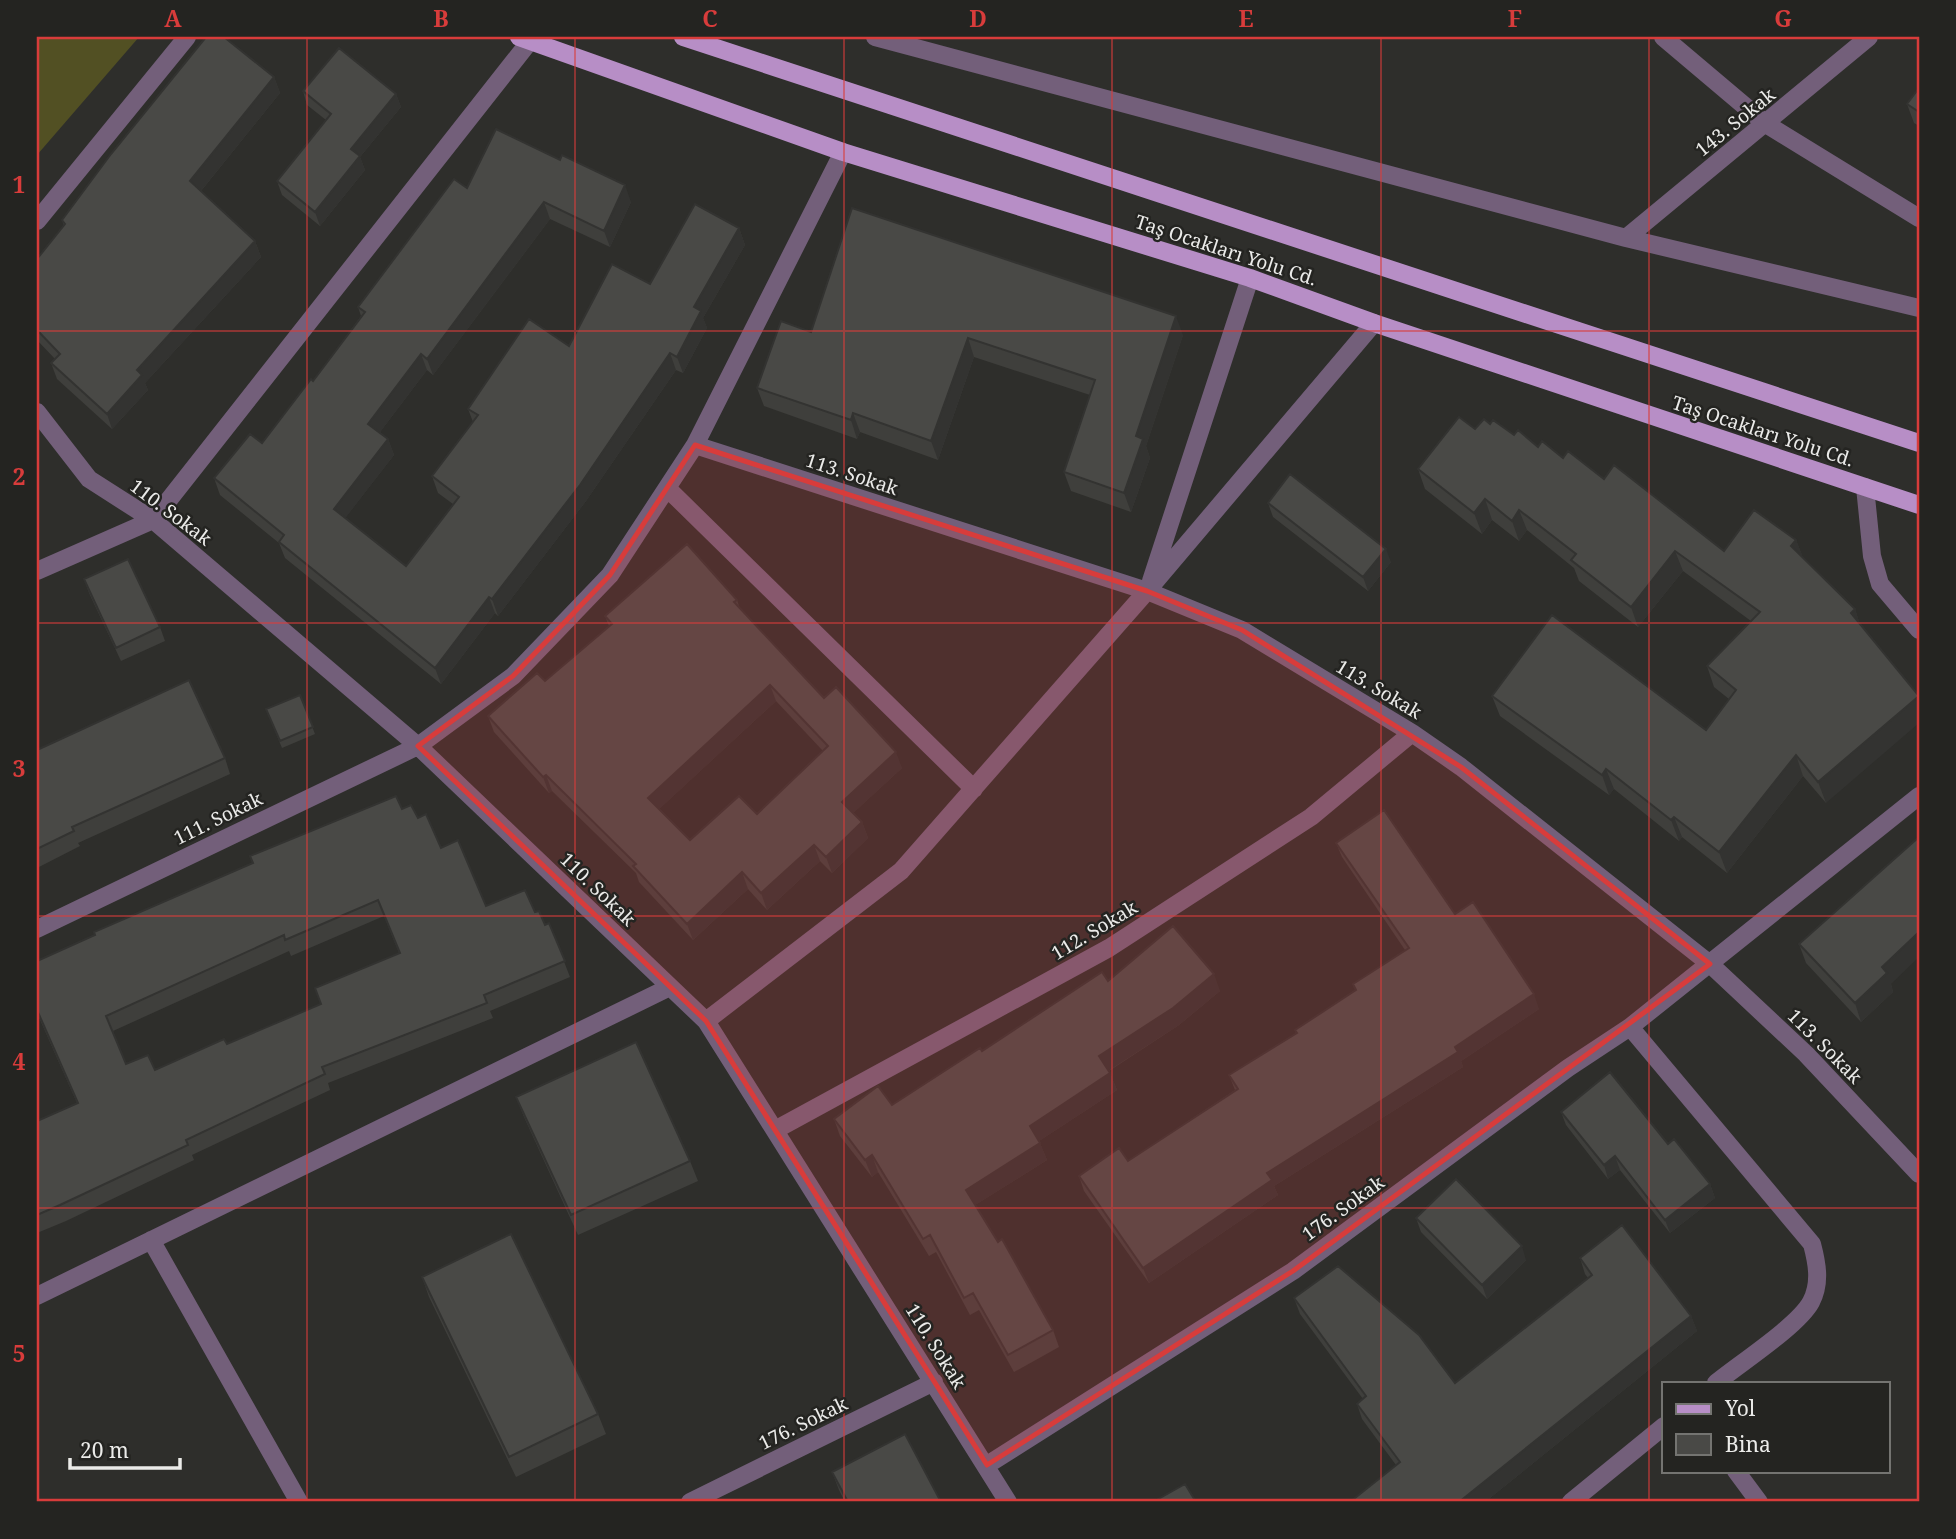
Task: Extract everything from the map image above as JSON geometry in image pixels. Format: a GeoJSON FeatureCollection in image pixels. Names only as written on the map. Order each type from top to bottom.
{"type":"FeatureCollection","features":[{"type":"Feature","properties":{"kind":"main road","name":"Taş Ocakları Yolu Cd."},"geometry":{"type":"LineString","coordinates":[[683,37],[1919,443]]}},
{"type":"Feature","properties":{"kind":"main road","name":"Taş Ocakları Yolu Cd."},"geometry":{"type":"LineString","coordinates":[[524,39],[843,152],[1250,278],[1374,323],[1919,505]]}},
{"type":"Feature","properties":{"kind":"street"},"geometry":{"type":"LineString","coordinates":[[37,221],[187,37]]}},
{"type":"Feature","properties":{"kind":"street"},"geometry":{"type":"LineString","coordinates":[[875,37],[925,42],[1626,238],[1919,308]]}},
{"type":"Feature","properties":{"kind":"street"},"geometry":{"type":"LineString","coordinates":[[1663,37],[1766,124],[1919,218]]}},
{"type":"Feature","properties":{"kind":"street","name":"143. Sokak"},"geometry":{"type":"LineString","coordinates":[[1626,238],[1869,37]]}},
{"type":"Feature","properties":{"kind":"street"},"geometry":{"type":"LineString","coordinates":[[37,571],[153,520],[524,39]]}},
{"type":"Feature","properties":{"kind":"street","name":"111. Sokak"},"geometry":{"type":"LineString","coordinates":[[37,929],[418,746],[513,676],[610,575],[695,445],[843,152]]}},
{"type":"Feature","properties":{"kind":"street"},"geometry":{"type":"LineString","coordinates":[[1147,591],[1250,278]]}},
{"type":"Feature","properties":{"kind":"street"},"geometry":{"type":"LineString","coordinates":[[706,1021],[901,871],[1147,591],[1374,323]]}},
{"type":"Feature","properties":{"kind":"street","name":"110. Sokak"},"geometry":{"type":"LineString","coordinates":[[37,412],[89,479],[153,520],[418,746],[706,1021],[1008,1502]]}},
{"type":"Feature","properties":{"kind":"street","name":"113. Sokak"},"geometry":{"type":"LineString","coordinates":[[695,445],[1147,591],[1242,631],[1412,733],[1461,767],[1710,964],[1806,1054],[1919,1174]]}},
{"type":"Feature","properties":{"kind":"street"},"geometry":{"type":"LineString","coordinates":[[1865,486],[1872,556],[1880,584],[1919,630]]}},
{"type":"Feature","properties":{"kind":"street"},"geometry":{"type":"LineString","coordinates":[[667,488],[974,789]]}},
{"type":"Feature","properties":{"kind":"street","name":"112. Sokak"},"geometry":{"type":"LineString","coordinates":[[775,1129],[1109,948],[1311,817],[1412,733]]}},
{"type":"Feature","properties":{"kind":"street","name":"176. Sokak"},"geometry":{"type":"LineString","coordinates":[[987,1465],[1293,1271],[1568,1068],[1630,1027],[1919,796]]}},
{"type":"Feature","properties":{"kind":"street"},"geometry":{"type":"LineString","coordinates":[[37,1296],[670,987]]}},
{"type":"Feature","properties":{"kind":"street"},"geometry":{"type":"LineString","coordinates":[[1630,1027],[1812,1244],[1818,1265],[1816,1287],[1802,1314],[1717,1382]]}},
{"type":"Feature","properties":{"kind":"street"},"geometry":{"type":"LineString","coordinates":[[151,1240],[299,1502]]}},
{"type":"Feature","properties":{"kind":"street","name":"176. Sokak"},"geometry":{"type":"LineString","coordinates":[[691,1502],[934,1382]]}},
{"type":"Feature","properties":{"kind":"street"},"geometry":{"type":"LineString","coordinates":[[1571,1502],[1662,1428]]}},
{"type":"Feature","properties":{"kind":"street"},"geometry":{"type":"LineString","coordinates":[[1738,1472],[1759,1502]]}},
{"type":"Feature","properties":{"kind":"highlighted area"},"geometry":{"type":"Polygon","coordinates":[[[695,445],[1147,591],[1242,630],[1461,767],[1710,964],[1293,1271],[987,1465],[706,1021],[418,746],[513,676],[610,575],[695,445]]]}},
{"type":"Feature","properties":{"kind":"shaded area"},"geometry":{"type":"Polygon","coordinates":[[[37,37],[139,37],[37,155],[37,37]]]}},
{"type":"Feature","properties":{"kind":"building"},"geometry":{"type":"Polygon","coordinates":[[[206,37],[224,37],[274,77],[190,181],[255,241],[137,370],[142,375],[107,414],[51,363],[60,354],[37,330],[37,259],[65,224],[62,220],[111,154],[206,37]]]}},
{"type":"Feature","properties":{"kind":"building"},"geometry":{"type":"Polygon","coordinates":[[[339,48],[396,94],[351,149],[360,156],[315,212],[277,181],[331,114],[303,91],[339,48]]]}},
{"type":"Feature","properties":{"kind":"building"},"geometry":{"type":"Polygon","coordinates":[[[1919,88],[1919,112],[1907,104],[1919,88]]]}},
{"type":"Feature","properties":{"kind":"building"},"geometry":{"type":"Polygon","coordinates":[[[496,129],[560,160],[562,155],[625,185],[604,231],[544,202],[427,359],[421,354],[368,424],[388,439],[334,509],[406,566],[459,497],[432,476],[478,415],[468,409],[529,319],[569,346],[612,264],[650,284],[695,204],[739,228],[694,307],[701,311],[677,357],[670,353],[580,485],[435,668],[279,542],[284,535],[214,478],[250,434],[262,443],[311,379],[313,381],[365,312],[358,307],[454,179],[467,188],[496,129]]]}},
{"type":"Feature","properties":{"kind":"building"},"geometry":{"type":"Polygon","coordinates":[[[852,208],[1176,316],[1136,436],[1143,439],[1124,493],[1064,472],[1095,380],[968,338],[931,441],[853,413],[851,420],[757,388],[781,321],[811,332],[852,208]]]}},
{"type":"Feature","properties":{"kind":"building"},"geometry":{"type":"Polygon","coordinates":[[[1459,417],[1475,429],[1484,419],[1490,424],[1493,420],[1514,435],[1518,430],[1538,447],[1542,441],[1563,458],[1568,451],[1604,479],[1614,465],[1724,551],[1754,510],[1796,540],[1791,546],[1855,609],[1851,613],[1919,696],[1818,782],[1796,755],[1719,852],[1674,817],[1671,820],[1606,769],[1602,775],[1492,696],[1552,615],[1706,730],[1736,690],[1707,666],[1760,612],[1675,551],[1631,607],[1571,560],[1576,554],[1519,510],[1512,521],[1485,499],[1474,513],[1418,469],[1459,417]]]}},
{"type":"Feature","properties":{"kind":"building"},"geometry":{"type":"Polygon","coordinates":[[[1290,474],[1386,549],[1363,577],[1268,503],[1290,474]]]}},
{"type":"Feature","properties":{"kind":"building"},"geometry":{"type":"Polygon","coordinates":[[[687,544],[737,600],[734,602],[824,698],[836,687],[896,752],[842,802],[862,822],[826,857],[814,845],[761,893],[742,872],[687,924],[633,866],[636,864],[546,775],[543,777],[488,716],[537,673],[545,681],[612,624],[605,616],[687,544]],[[770,685],[648,798],[690,840],[739,796],[757,814],[828,746],[770,685]]]}},
{"type":"Feature","properties":{"kind":"building"},"geometry":{"type":"Polygon","coordinates":[[[128,559],[160,627],[116,648],[84,579],[128,559]]]}},
{"type":"Feature","properties":{"kind":"building"},"geometry":{"type":"Polygon","coordinates":[[[189,680],[225,758],[72,827],[74,831],[37,849],[37,750],[189,680]]]}},
{"type":"Feature","properties":{"kind":"building"},"geometry":{"type":"Polygon","coordinates":[[[300,695],[313,727],[280,741],[266,709],[300,695]]]}},
{"type":"Feature","properties":{"kind":"building"},"geometry":{"type":"Polygon","coordinates":[[[396,796],[402,809],[411,805],[418,818],[426,814],[441,848],[458,840],[486,906],[525,890],[535,912],[539,911],[545,925],[549,923],[565,961],[484,995],[487,1003],[322,1067],[325,1074],[186,1140],[188,1145],[37,1215],[37,1121],[78,1103],[37,1010],[37,961],[95,935],[94,932],[253,863],[250,856],[396,796]],[[378,900],[285,940],[284,935],[106,1016],[126,1064],[148,1055],[155,1070],[224,1039],[227,1044],[321,1004],[315,988],[400,953],[378,900]]]}},
{"type":"Feature","properties":{"kind":"building"},"geometry":{"type":"Polygon","coordinates":[[[1384,810],[1455,914],[1473,902],[1534,994],[1455,1047],[1458,1052],[1267,1173],[1272,1180],[1143,1268],[1079,1176],[1119,1148],[1128,1161],[1238,1089],[1229,1075],[1297,1033],[1295,1030],[1356,990],[1353,984],[1409,948],[1336,843],[1384,810]]]}},
{"type":"Feature","properties":{"kind":"building"},"geometry":{"type":"Polygon","coordinates":[[[1919,837],[1919,932],[1882,967],[1887,973],[1855,1003],[1799,944],[1919,837]]]}},
{"type":"Feature","properties":{"kind":"building"},"geometry":{"type":"Polygon","coordinates":[[[1173,926],[1214,974],[1173,1008],[1099,1056],[1110,1073],[1030,1126],[1040,1143],[966,1190],[998,1242],[1002,1239],[1053,1330],[1008,1355],[973,1293],[964,1298],[930,1235],[923,1239],[872,1155],[865,1160],[834,1119],[878,1086],[892,1105],[980,1048],[982,1051],[1102,972],[1108,981],[1173,926]]]}},
{"type":"Feature","properties":{"kind":"building"},"geometry":{"type":"Polygon","coordinates":[[[636,1042],[690,1161],[571,1215],[516,1097],[636,1042]]]}},
{"type":"Feature","properties":{"kind":"building"},"geometry":{"type":"Polygon","coordinates":[[[1610,1072],[1668,1144],[1674,1139],[1710,1184],[1665,1220],[1615,1156],[1604,1165],[1561,1112],[1610,1072]]]}},
{"type":"Feature","properties":{"kind":"building"},"geometry":{"type":"Polygon","coordinates":[[[1456,1179],[1522,1246],[1482,1285],[1416,1218],[1456,1179]]]}},
{"type":"Feature","properties":{"kind":"building"},"geometry":{"type":"Polygon","coordinates":[[[1622,1225],[1691,1316],[1459,1502],[1350,1502],[1400,1462],[1357,1404],[1366,1396],[1294,1298],[1338,1266],[1419,1335],[1455,1383],[1592,1275],[1580,1258],[1622,1225]]]}},
{"type":"Feature","properties":{"kind":"building"},"geometry":{"type":"Polygon","coordinates":[[[511,1234],[598,1414],[509,1457],[422,1277],[511,1234]]]}},
{"type":"Feature","properties":{"kind":"building"},"geometry":{"type":"Polygon","coordinates":[[[905,1434],[941,1502],[848,1502],[832,1472],[905,1434]]]}},
{"type":"Feature","properties":{"kind":"building"},"geometry":{"type":"Polygon","coordinates":[[[1185,1484],[1196,1502],[1153,1502],[1185,1484]]]}}]}
